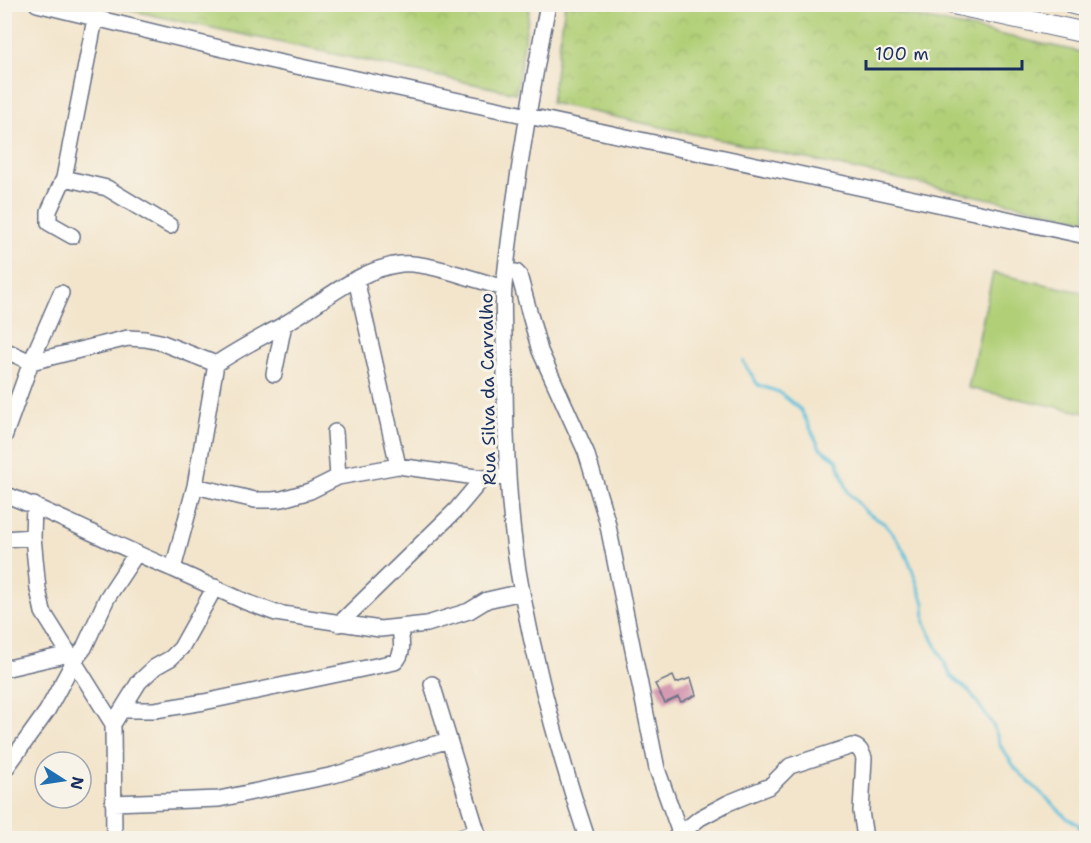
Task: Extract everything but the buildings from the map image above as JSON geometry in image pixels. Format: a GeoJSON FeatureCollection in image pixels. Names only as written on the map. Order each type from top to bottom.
{"type":"FeatureCollection","features":[{"type":"Feature","properties":{"kind":"main road"},"geometry":{"type":"LineString","coordinates":[[953,4],[1086,33]]}},
{"type":"Feature","properties":{"kind":"main road"},"geometry":{"type":"LineString","coordinates":[[1073,4],[1086,7]]}},
{"type":"Feature","properties":{"kind":"street"},"geometry":{"type":"LineString","coordinates":[[37,4],[273,61],[1086,236]]}},
{"type":"Feature","properties":{"kind":"street","name":"Rua Silva da Carvalho"},"geometry":{"type":"LineString","coordinates":[[548,4],[528,116],[504,288],[507,477],[522,592],[545,694],[587,838]]}},
{"type":"Feature","properties":{"kind":"street"},"geometry":{"type":"LineString","coordinates":[[72,236],[49,223],[49,211],[64,178],[95,19]]}},
{"type":"Feature","properties":{"kind":"street"},"geometry":{"type":"LineString","coordinates":[[64,178],[107,188],[170,226]]}},
{"type":"Feature","properties":{"kind":"street"},"geometry":{"type":"LineString","coordinates":[[173,569],[195,486],[216,364],[356,279],[385,268],[402,264],[423,265],[504,288]]}},
{"type":"Feature","properties":{"kind":"street"},"geometry":{"type":"LineString","coordinates":[[507,271],[516,272],[519,275],[540,351],[586,452],[602,502],[657,769],[677,836],[700,818],[728,803],[770,786],[790,766],[852,746],[857,747],[864,758],[861,811],[865,838]]}},
{"type":"Feature","properties":{"kind":"street"},"geometry":{"type":"LineString","coordinates":[[356,279],[398,466]]}},
{"type":"Feature","properties":{"kind":"street"},"geometry":{"type":"LineString","coordinates":[[5,433],[31,362],[61,293]]}},
{"type":"Feature","properties":{"kind":"street"},"geometry":{"type":"LineString","coordinates":[[274,374],[284,324]]}},
{"type":"Feature","properties":{"kind":"street"},"geometry":{"type":"LineString","coordinates":[[4,350],[31,362],[128,338],[160,342],[216,364]]}},
{"type":"Feature","properties":{"kind":"street"},"geometry":{"type":"LineString","coordinates":[[335,432],[338,477]]}},
{"type":"Feature","properties":{"kind":"street"},"geometry":{"type":"LineString","coordinates":[[195,486],[255,500],[272,500],[310,491],[338,477],[398,466],[483,478],[507,477]]}},
{"type":"Feature","properties":{"kind":"street"},"geometry":{"type":"LineString","coordinates":[[339,624],[456,510],[483,478]]}},
{"type":"Feature","properties":{"kind":"street"},"geometry":{"type":"LineString","coordinates":[[4,494],[34,505],[136,554],[276,613],[380,629],[400,628],[437,621],[468,611],[487,600],[522,592]]}},
{"type":"Feature","properties":{"kind":"street"},"geometry":{"type":"LineString","coordinates":[[34,505],[33,537],[38,589],[43,612],[113,724],[114,838]]}},
{"type":"Feature","properties":{"kind":"street"},"geometry":{"type":"LineString","coordinates":[[4,539],[33,537]]}},
{"type":"Feature","properties":{"kind":"street"},"geometry":{"type":"LineString","coordinates":[[4,771],[47,711],[71,658],[84,648],[107,598],[136,554]]}},
{"type":"Feature","properties":{"kind":"street"},"geometry":{"type":"LineString","coordinates":[[113,724],[139,682],[181,648],[215,587]]}},
{"type":"Feature","properties":{"kind":"street"},"geometry":{"type":"LineString","coordinates":[[122,710],[155,710],[204,702],[395,662],[402,651],[400,628]]}},
{"type":"Feature","properties":{"kind":"street"},"geometry":{"type":"LineString","coordinates":[[4,669],[71,658]]}},
{"type":"Feature","properties":{"kind":"street"},"geometry":{"type":"LineString","coordinates":[[432,684],[478,835],[458,838]]}},
{"type":"Feature","properties":{"kind":"street"},"geometry":{"type":"LineString","coordinates":[[113,803],[219,799],[334,775],[449,740]]}},
{"type":"Feature","properties":{"kind":"green space"},"geometry":{"type":"Polygon","coordinates":[[[105,5],[530,5],[516,93],[105,5]]]}},
{"type":"Feature","properties":{"kind":"green space"},"geometry":{"type":"Polygon","coordinates":[[[565,5],[862,5],[1086,53],[1086,220],[551,103],[565,5]]]}},
{"type":"Feature","properties":{"kind":"green space"},"geometry":{"type":"Polygon","coordinates":[[[993,273],[1086,293],[1086,413],[968,388],[993,273]]]}},
{"type":"Feature","properties":{"kind":"waterway"},"geometry":{"type":"LineString","coordinates":[[743,361],[758,385],[779,392],[801,410],[820,448],[837,460],[848,492],[866,512],[885,524],[899,542],[909,561],[924,603],[925,623],[951,676],[970,692],[993,725],[1001,747],[1016,769],[1067,818],[1078,824],[1085,838]]}}]}
